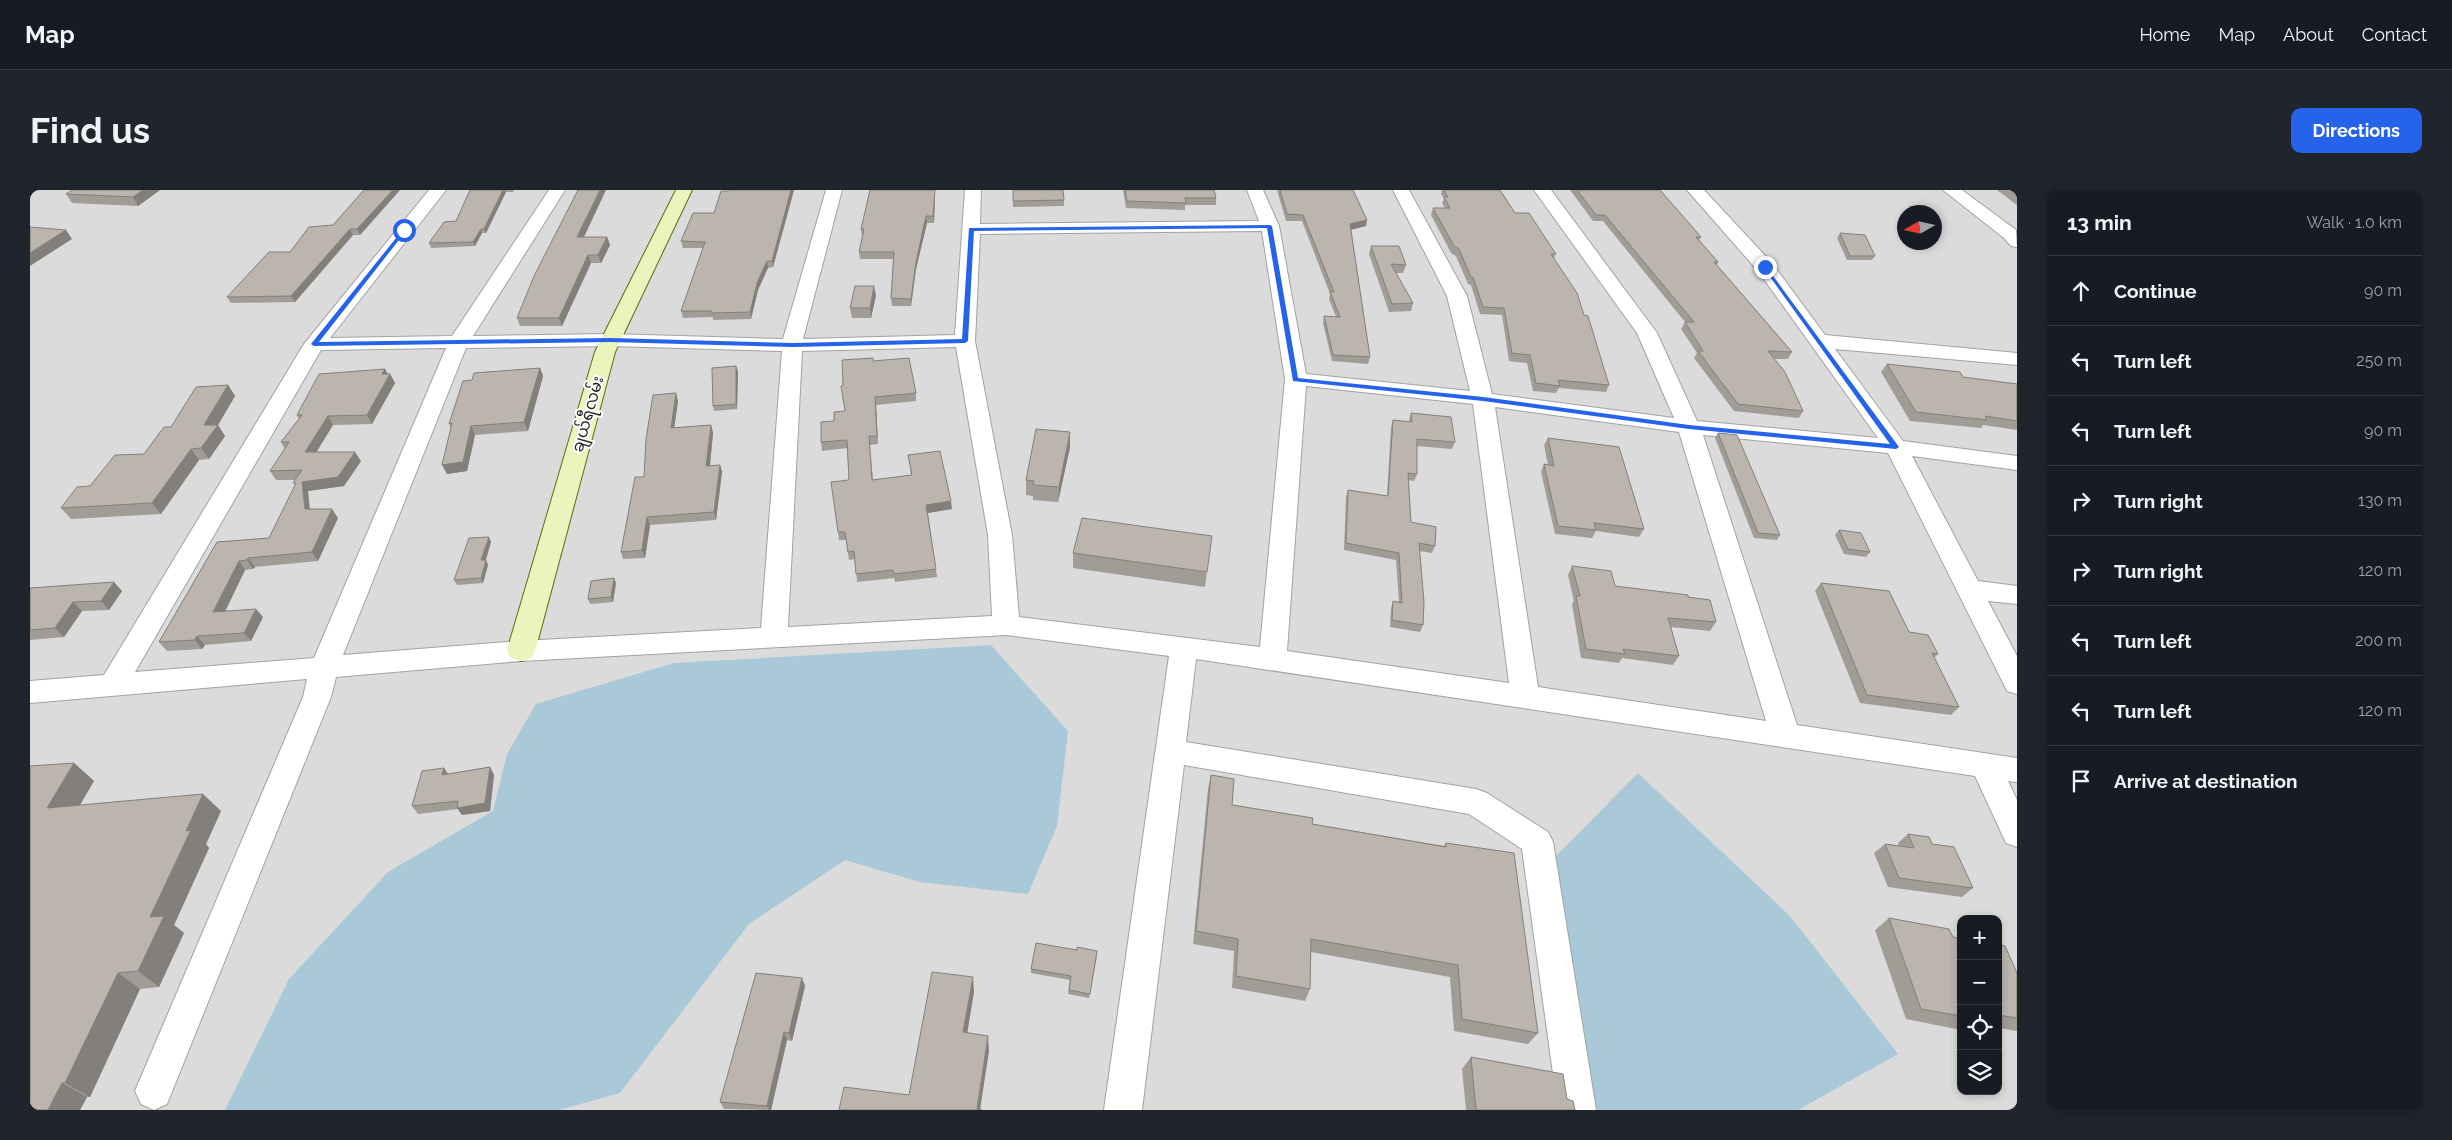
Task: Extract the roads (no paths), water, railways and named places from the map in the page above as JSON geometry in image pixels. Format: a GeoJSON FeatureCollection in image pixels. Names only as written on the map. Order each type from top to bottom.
{"type":"FeatureCollection","features":[{"type":"Feature","properties":{"kind":"street"},"geometry":{"type":"LineString","coordinates":[[113,685],[314,344],[438,190]]}},
{"type":"Feature","properties":{"kind":"street"},"geometry":{"type":"LineString","coordinates":[[154,1091],[317,697],[324,667],[459,341],[557,190]]}},
{"type":"Feature","properties":{"kind":"street","name":"ချယ်ရီလမ်း"},"geometry":{"type":"LineString","coordinates":[[521,650],[605,352],[684,190]]}},
{"type":"Feature","properties":{"kind":"street"},"geometry":{"type":"LineString","coordinates":[[774,638],[793,345],[834,190]]}},
{"type":"Feature","properties":{"kind":"street"},"geometry":{"type":"LineString","coordinates":[[973,190],[965,341],[1000,535],[1006,625]]}},
{"type":"Feature","properties":{"kind":"street"},"geometry":{"type":"LineString","coordinates":[[1255,190],[1270,226],[1296,379],[1273,659]]}},
{"type":"Feature","properties":{"kind":"street"},"geometry":{"type":"LineString","coordinates":[[1401,190],[1457,296],[1483,399],[1526,697]]}},
{"type":"Feature","properties":{"kind":"street"},"geometry":{"type":"LineString","coordinates":[[1542,190],[1646,332],[1689,427],[1785,736]]}},
{"type":"Feature","properties":{"kind":"street"},"geometry":{"type":"LineString","coordinates":[[1695,190],[1765,267],[1896,447],[2017,683]]}},
{"type":"Feature","properties":{"kind":"street"},"geometry":{"type":"LineString","coordinates":[[1951,190],[2010,234],[2017,242]]}},
{"type":"Feature","properties":{"kind":"street"},"geometry":{"type":"LineString","coordinates":[[971,229],[1270,226]]}},
{"type":"Feature","properties":{"kind":"street"},"geometry":{"type":"LineString","coordinates":[[314,344],[610,340],[793,345],[965,341]]}},
{"type":"Feature","properties":{"kind":"street"},"geometry":{"type":"LineString","coordinates":[[1819,341],[2017,359]]}},
{"type":"Feature","properties":{"kind":"street"},"geometry":{"type":"LineString","coordinates":[[1296,379],[1483,399],[1689,427],[1896,447],[2017,463]]}},
{"type":"Feature","properties":{"kind":"street"},"geometry":{"type":"LineString","coordinates":[[1968,589],[2017,595]]}},
{"type":"Feature","properties":{"kind":"street"},"geometry":{"type":"LineString","coordinates":[[30,692],[521,650],[1006,625],[1273,659],[2017,770]]}},
{"type":"Feature","properties":{"kind":"street"},"geometry":{"type":"LineString","coordinates":[[1123,1110],[1184,648]]}},
{"type":"Feature","properties":{"kind":"street"},"geometry":{"type":"LineString","coordinates":[[1170,752],[1476,802],[1537,842],[1578,1110]]}},
{"type":"Feature","properties":{"kind":"street"},"geometry":{"type":"LineString","coordinates":[[1985,766],[2017,833]]}},
{"type":"Feature","properties":{"kind":"water"},"geometry":{"type":"Polygon","coordinates":[[[991,645],[1068,731],[1057,826],[1028,894],[920,882],[845,860],[749,924],[620,1093],[559,1110],[225,1110],[289,979],[388,872],[493,811],[507,754],[536,704],[674,663],[991,645]]]}},
{"type":"Feature","properties":{"kind":"water"},"geometry":{"type":"Polygon","coordinates":[[[1638,773],[1790,916],[1898,1054],[1798,1110],[1581,1110],[1546,866],[1638,773]]]}}]}
